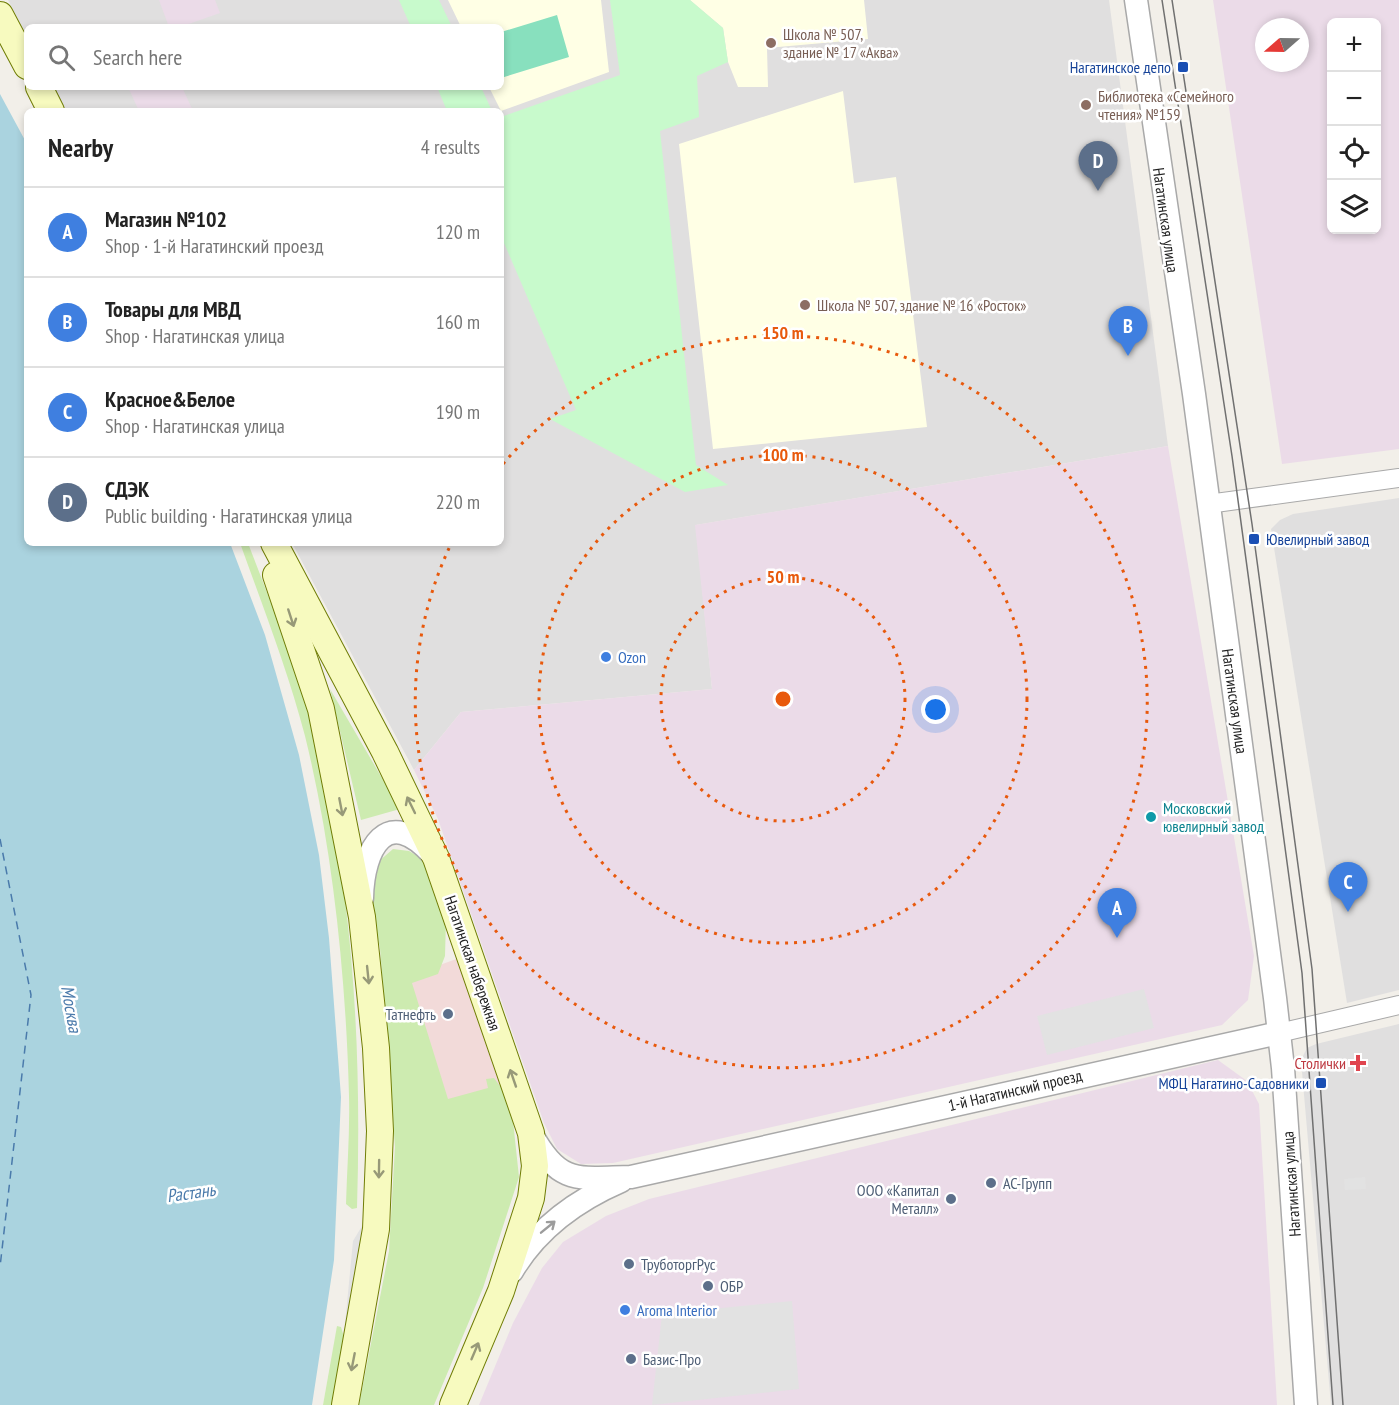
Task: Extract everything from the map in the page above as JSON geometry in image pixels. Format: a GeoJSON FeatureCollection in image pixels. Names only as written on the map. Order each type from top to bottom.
{"type":"FeatureCollection","features":[{"type":"Feature","properties":{"kind":"main road"},"geometry":{"type":"LineString","coordinates":[[0,15],[24,60]]}},
{"type":"Feature","properties":{"kind":"main road"},"geometry":{"type":"LineString","coordinates":[[40,90],[50,108]]}},
{"type":"Feature","properties":{"kind":"main road"},"geometry":{"type":"LineString","coordinates":[[267,546],[321,709],[362,917],[376,1048],[380,1131],[376,1229],[345,1405]]}},
{"type":"Feature","properties":{"kind":"main road","name":"Нагатинская набережная"},"geometry":{"type":"LineString","coordinates":[[276,546],[385,752],[436,858],[531,1133],[535,1167],[531,1198],[501,1291],[453,1405]]}},
{"type":"Feature","properties":{"kind":"street","name":"Нагатинская улица"},"geometry":{"type":"LineString","coordinates":[[1136,0],[1208,504],[1279,1033],[1306,1405]]}},
{"type":"Feature","properties":{"kind":"street"},"geometry":{"type":"LineString","coordinates":[[1208,504],[1399,478]]}},
{"type":"Feature","properties":{"kind":"street"},"geometry":{"type":"LineString","coordinates":[[362,917],[362,885],[367,858],[380,838],[401,832],[412,836],[436,858]]}},
{"type":"Feature","properties":{"kind":"street","name":"1-й Нагатинский проезд"},"geometry":{"type":"LineString","coordinates":[[631,1177],[1060,1079],[1399,1005]]}},
{"type":"Feature","properties":{"kind":"street"},"geometry":{"type":"LineString","coordinates":[[531,1133],[545,1158],[567,1175],[581,1178],[631,1177]]}},
{"type":"Feature","properties":{"kind":"street"},"geometry":{"type":"LineString","coordinates":[[501,1291],[524,1252],[543,1230],[583,1200],[631,1177]]}},
{"type":"Feature","properties":{"kind":"shaded area"},"geometry":{"type":"Polygon","coordinates":[[[8,0],[1109,0],[1168,446],[696,525],[712,689],[461,712],[414,770],[294,546],[504,546],[504,108],[64,108],[55,90],[504,90],[504,24],[24,24],[24,31],[8,0]]]}},
{"type":"Feature","properties":{"kind":"shaded area"},"geometry":{"type":"Polygon","coordinates":[[[159,0],[215,0],[220,13],[189,24],[168,24],[159,0]]]}},
{"type":"Feature","properties":{"kind":"shaded area"},"geometry":{"type":"Polygon","coordinates":[[[448,0],[601,0],[609,72],[504,110],[500,108],[490,90],[504,90],[504,24],[460,24],[448,0]]]}},
{"type":"Feature","properties":{"kind":"shaded area","name":"Школа № 507, здание № 17 «Аква»"},"geometry":{"type":"Polygon","coordinates":[[[690,0],[864,0],[868,39],[767,48],[768,87],[738,87],[728,62],[723,28],[690,0]]]}},
{"type":"Feature","properties":{"kind":"shaded area"},"geometry":{"type":"Polygon","coordinates":[[[1213,0],[1399,0],[1399,449],[1282,464],[1213,0]]]}},
{"type":"Feature","properties":{"kind":"shaded area"},"geometry":{"type":"Polygon","coordinates":[[[129,90],[183,90],[192,108],[138,108],[129,90]]]}},
{"type":"Feature","properties":{"kind":"shaded area","name":"Школа № 507, здание № 16 «Росток»"},"geometry":{"type":"Polygon","coordinates":[[[843,91],[854,183],[896,177],[927,427],[713,449],[679,144],[843,91]]]}},
{"type":"Feature","properties":{"kind":"shaded area"},"geometry":{"type":"Polygon","coordinates":[[[1168,446],[1254,956],[1248,1000],[1222,1025],[613,1163],[581,1164],[557,1149],[544,1123],[438,819],[414,770],[461,712],[712,689],[695,525],[1168,446]]]}},
{"type":"Feature","properties":{"kind":"shaded area"},"geometry":{"type":"Polygon","coordinates":[[[1399,498],[1399,990],[1347,1003],[1271,529],[1280,520],[1293,514],[1399,498]]]}},
{"type":"Feature","properties":{"kind":"shaded area"},"geometry":{"type":"Polygon","coordinates":[[[459,958],[506,1092],[448,1111],[407,977],[459,958]]]}},
{"type":"Feature","properties":{"kind":"shaded area"},"geometry":{"type":"Polygon","coordinates":[[[1144,989],[1154,1028],[1047,1055],[1037,1016],[1144,989]]]}},
{"type":"Feature","properties":{"kind":"shaded area"},"geometry":{"type":"Polygon","coordinates":[[[1399,1024],[1399,1405],[1331,1405],[1301,1060],[1307,1048],[1316,1044],[1399,1024]]]}},
{"type":"Feature","properties":{"kind":"shaded area"},"geometry":{"type":"Polygon","coordinates":[[[1218,1060],[1247,1081],[1259,1104],[1277,1405],[479,1405],[513,1323],[542,1268],[563,1242],[606,1216],[649,1199],[1218,1060]]]}},
{"type":"Feature","properties":{"kind":"shaded area"},"geometry":{"type":"Polygon","coordinates":[[[1365,1177],[1366,1189],[1345,1190],[1344,1179],[1365,1177]]]}},
{"type":"Feature","properties":{"kind":"shaded area"},"geometry":{"type":"Polygon","coordinates":[[[362,1226],[349,1335],[345,1324],[353,1241],[362,1226]]]}},
{"type":"Feature","properties":{"kind":"shaded area"},"geometry":{"type":"Polygon","coordinates":[[[792,1301],[799,1389],[652,1405],[662,1314],[792,1301]]]}},
{"type":"Feature","properties":{"kind":"green space"},"geometry":{"type":"Polygon","coordinates":[[[399,0],[439,0],[451,24],[410,24],[399,0]]]}},
{"type":"Feature","properties":{"kind":"green space"},"geometry":{"type":"Polygon","coordinates":[[[610,0],[690,0],[723,28],[728,62],[697,76],[699,117],[660,131],[696,465],[728,485],[685,492],[550,419],[576,410],[504,243],[504,116],[620,75],[610,0]]]}},
{"type":"Feature","properties":{"kind":"green space"},"geometry":{"type":"Polygon","coordinates":[[[557,15],[569,57],[504,77],[504,31],[557,15]]]}},
{"type":"Feature","properties":{"kind":"green space"},"geometry":{"type":"Polygon","coordinates":[[[438,90],[482,90],[491,108],[446,108],[438,90]]]}},
{"type":"Feature","properties":{"kind":"green space"},"geometry":{"type":"Polygon","coordinates":[[[241,546],[249,546],[297,674],[325,778],[336,839],[352,961],[356,1023],[357,1208],[352,1209],[346,1204],[349,1110],[345,1006],[330,869],[315,779],[305,736],[275,639],[241,546]]]}},
{"type":"Feature","properties":{"kind":"green space"},"geometry":{"type":"Polygon","coordinates":[[[330,689],[400,809],[361,820],[330,689]]]}},
{"type":"Feature","properties":{"kind":"green space"},"geometry":{"type":"Polygon","coordinates":[[[393,849],[409,851],[424,860],[446,919],[445,956],[438,974],[412,983],[448,1099],[488,1088],[486,1079],[494,1078],[503,1090],[513,1121],[519,1177],[483,1288],[434,1405],[359,1405],[389,1251],[395,1147],[380,948],[373,915],[371,880],[378,862],[393,849]]]}},
{"type":"Feature","properties":{"kind":"green space"},"geometry":{"type":"Polygon","coordinates":[[[337,1326],[341,1327],[344,1337],[332,1405],[323,1405],[337,1326]]]}},
{"type":"Feature","properties":{"kind":"water"},"geometry":{"type":"Polygon","coordinates":[[[0,94],[24,138],[24,546],[231,546],[265,635],[299,755],[319,855],[329,938],[341,1097],[334,1260],[312,1405],[0,1405],[0,94]]]}},
{"type":"Feature","properties":{"kind":"ferry route"},"geometry":{"type":"LineString","coordinates":[[0,839],[31,995],[0,1267]]}},
{"type":"Feature","properties":{"kind":"tram line"},"geometry":{"type":"LineString","coordinates":[[1162,0],[1232,456],[1302,973],[1333,1405]]}},
{"type":"Feature","properties":{"kind":"tram line"},"geometry":{"type":"LineString","coordinates":[[1172,0],[1252,524],[1312,969],[1343,1405]]}},
{"type":"Feature","properties":{"kind":"place","name":"Школа № 507, здание № 17 «Аква»"},"geometry":{"type":"Point","coordinates":[771,43]}},
{"type":"Feature","properties":{"kind":"place","name":"Нагатинское депо"},"geometry":{"type":"Point","coordinates":[1183,67]}},
{"type":"Feature","properties":{"kind":"place","name":"Библиотека «Семейного чтения» №159"},"geometry":{"type":"Point","coordinates":[1086,105]}},
{"type":"Feature","properties":{"kind":"place","name":"СДЭК"},"geometry":{"type":"Point","coordinates":[1098,191]}},
{"type":"Feature","properties":{"kind":"place","name":"Школа № 507, здание № 16 «Росток»"},"geometry":{"type":"Point","coordinates":[805,305]}},
{"type":"Feature","properties":{"kind":"place","name":"Товары для МВД"},"geometry":{"type":"Point","coordinates":[1128,356]}},
{"type":"Feature","properties":{"kind":"place","name":"Ювелирный завод"},"geometry":{"type":"Point","coordinates":[1254,539]}},
{"type":"Feature","properties":{"kind":"place","name":"Ozon"},"geometry":{"type":"Point","coordinates":[606,657]}},
{"type":"Feature","properties":{"kind":"place","name":"Московский ювелирный завод"},"geometry":{"type":"Point","coordinates":[1151,817]}},
{"type":"Feature","properties":{"kind":"place","name":"Красное&Белое"},"geometry":{"type":"Point","coordinates":[1348,912]}},
{"type":"Feature","properties":{"kind":"place","name":"Магазин №102"},"geometry":{"type":"Point","coordinates":[1117,938]}},
{"type":"Feature","properties":{"kind":"place","name":"Татнефть"},"geometry":{"type":"Point","coordinates":[448,1014]}},
{"type":"Feature","properties":{"kind":"place","name":"Столички"},"geometry":{"type":"Point","coordinates":[1358,1063]}},
{"type":"Feature","properties":{"kind":"place","name":"МФЦ Нагатино-Садовники"},"geometry":{"type":"Point","coordinates":[1321,1083]}},
{"type":"Feature","properties":{"kind":"place","name":"АС-Групп"},"geometry":{"type":"Point","coordinates":[991,1183]}},
{"type":"Feature","properties":{"kind":"place","name":"ООО «Капитал Металл»"},"geometry":{"type":"Point","coordinates":[951,1199]}},
{"type":"Feature","properties":{"kind":"place","name":"ТруботоргРус"},"geometry":{"type":"Point","coordinates":[629,1264]}},
{"type":"Feature","properties":{"kind":"place","name":"ОБР"},"geometry":{"type":"Point","coordinates":[708,1286]}},
{"type":"Feature","properties":{"kind":"place","name":"Aroma Interior"},"geometry":{"type":"Point","coordinates":[625,1310]}},
{"type":"Feature","properties":{"kind":"place","name":"Базис-Про"},"geometry":{"type":"Point","coordinates":[631,1359]}},
{"type":"Feature","properties":{"kind":"water label","name":"Москва"},"geometry":{"type":"Point","coordinates":[71,1009]}},
{"type":"Feature","properties":{"kind":"water label","name":"Растань"},"geometry":{"type":"Point","coordinates":[191,1193]}}]}
